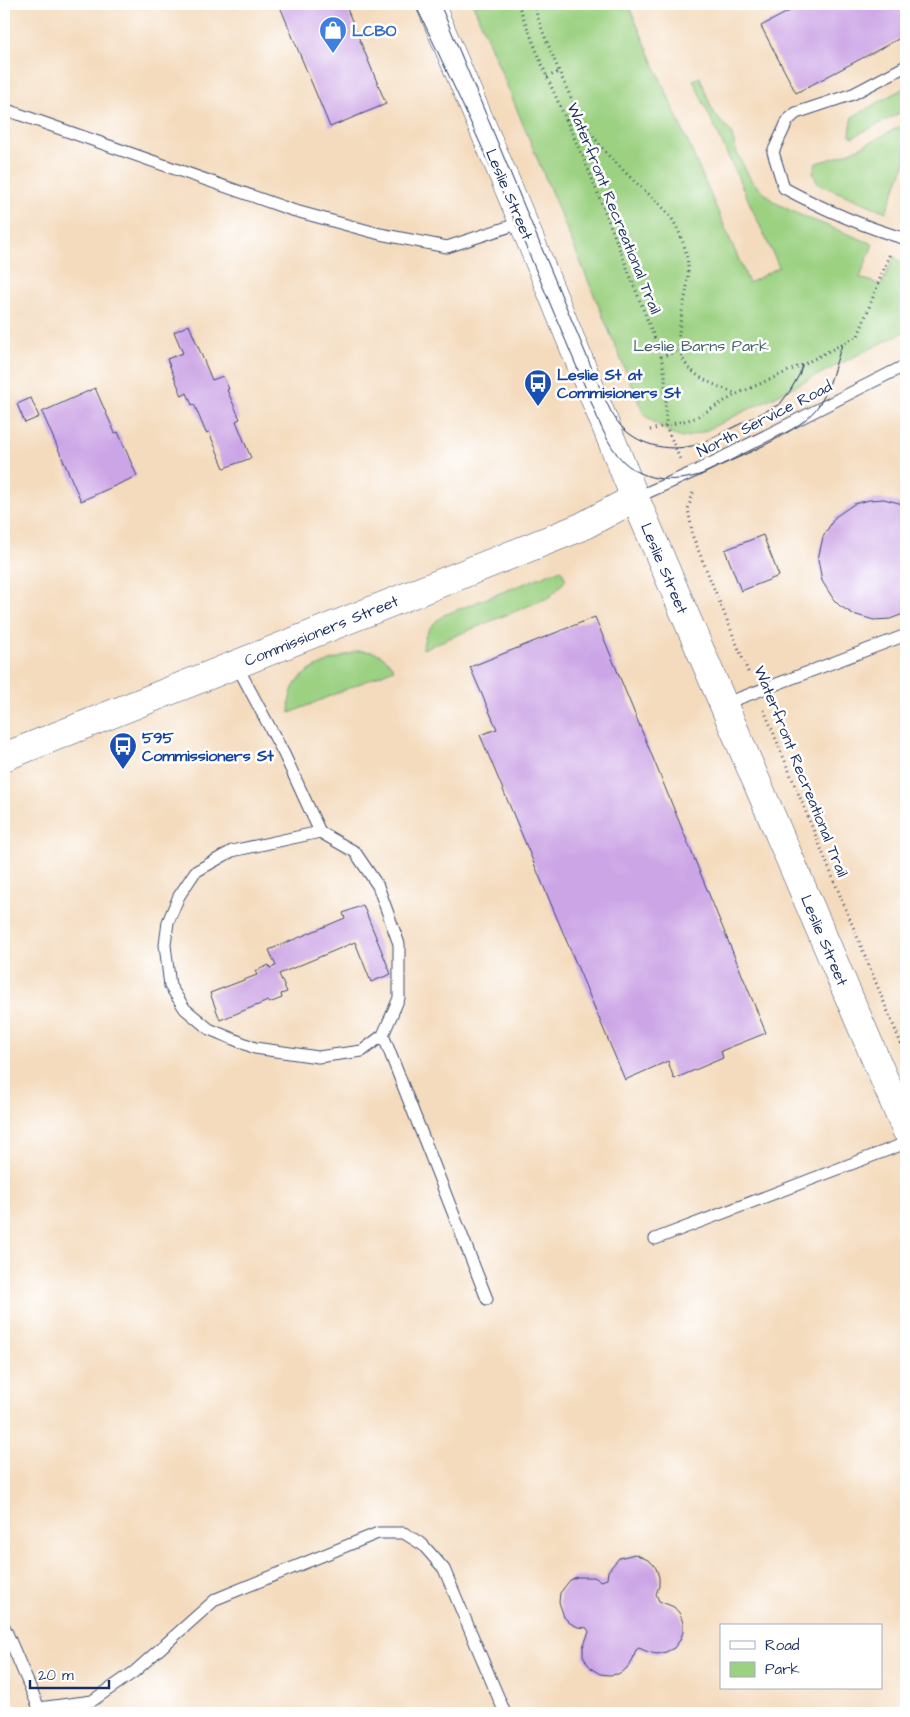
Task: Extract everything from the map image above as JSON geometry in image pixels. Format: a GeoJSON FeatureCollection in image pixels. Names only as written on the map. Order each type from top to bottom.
{"type":"FeatureCollection","features":[{"type":"Feature","properties":{"kind":"street","name":"Leslie Street"},"geometry":{"type":"LineString","coordinates":[[430,4],[523,222],[635,498],[906,1130]]}},
{"type":"Feature","properties":{"kind":"street","name":"Commissioners Street"},"geometry":{"type":"LineString","coordinates":[[4,757],[581,527],[635,498]]}},
{"type":"Feature","properties":{"kind":"lane"},"geometry":{"type":"LineString","coordinates":[[901,238],[809,201],[784,188],[773,152],[788,120],[796,113],[853,94],[906,66]]}},
{"type":"Feature","properties":{"kind":"lane"},"geometry":{"type":"LineString","coordinates":[[4,109],[292,210],[380,234],[447,247],[523,222]]}},
{"type":"Feature","properties":{"kind":"lane","name":"North Service Road"},"geometry":{"type":"LineString","coordinates":[[635,498],[678,479],[906,365]]}},
{"type":"Feature","properties":{"kind":"lane"},"geometry":{"type":"LineString","coordinates":[[724,704],[906,635]]}},
{"type":"Feature","properties":{"kind":"lane"},"geometry":{"type":"LineString","coordinates":[[236,664],[284,754],[320,832],[356,852],[378,886],[400,944],[399,998],[383,1035],[362,1051],[318,1057],[255,1048],[210,1029],[186,1009],[170,986],[165,945],[168,922],[179,896],[195,872],[232,851],[320,832]]}},
{"type":"Feature","properties":{"kind":"lane"},"geometry":{"type":"LineString","coordinates":[[383,1035],[487,1299]]}},
{"type":"Feature","properties":{"kind":"lane"},"geometry":{"type":"LineString","coordinates":[[654,1239],[906,1143]]}},
{"type":"Feature","properties":{"kind":"lane"},"geometry":{"type":"LineString","coordinates":[[4,1626],[40,1711],[92,1701],[134,1672],[216,1599],[378,1534],[404,1533],[424,1545],[444,1569],[505,1713]]}},
{"type":"Feature","properties":{"kind":"path","name":"Waterfront Recreational Trail"},"geometry":{"type":"LineString","coordinates":[[518,4],[588,171],[661,357],[665,375],[666,426]]}},
{"type":"Feature","properties":{"kind":"path"},"geometry":{"type":"LineString","coordinates":[[534,4],[560,72],[581,115],[598,142],[630,178],[664,208],[677,228],[685,250],[688,274],[680,323],[682,358],[690,369],[705,380],[737,394]]}},
{"type":"Feature","properties":{"kind":"path"},"geometry":{"type":"LineString","coordinates":[[547,77],[560,72]]}},
{"type":"Feature","properties":{"kind":"path"},"geometry":{"type":"LineString","coordinates":[[650,430],[695,418],[737,394],[802,365],[858,336],[901,238],[906,210]]}},
{"type":"Feature","properties":{"kind":"path"},"geometry":{"type":"LineString","coordinates":[[661,357],[681,350]]}},
{"type":"Feature","properties":{"kind":"path","name":"Waterfront Recreational Trail"},"geometry":{"type":"LineString","coordinates":[[693,492],[688,509],[693,538],[903,1048]]}},
{"type":"Feature","properties":{"kind":"green space","name":"Leslie Barns Park"},"geometry":{"type":"Polygon","coordinates":[[[473,4],[628,4],[749,283],[779,267],[693,80],[700,77],[711,107],[717,117],[731,132],[737,153],[751,180],[774,202],[798,214],[873,244],[860,278],[882,285],[894,256],[906,267],[906,331],[703,432],[682,438],[673,435],[644,415],[473,4]]]}},
{"type":"Feature","properties":{"kind":"green space"},"geometry":{"type":"Polygon","coordinates":[[[906,87],[906,110],[853,137],[850,135],[852,117],[906,87]]]}},
{"type":"Feature","properties":{"kind":"green space"},"geometry":{"type":"Polygon","coordinates":[[[906,123],[906,162],[886,212],[818,184],[813,173],[816,163],[840,156],[906,123]]]}},
{"type":"Feature","properties":{"kind":"green space"},"geometry":{"type":"Polygon","coordinates":[[[561,569],[566,580],[550,597],[423,649],[429,630],[444,615],[561,569]]]}},
{"type":"Feature","properties":{"kind":"green space"},"geometry":{"type":"Polygon","coordinates":[[[357,651],[378,654],[386,659],[394,669],[290,713],[290,699],[294,687],[300,678],[321,665],[357,651]]]}},
{"type":"Feature","properties":{"kind":"building","name":"LCBO"},"geometry":{"type":"Polygon","coordinates":[[[279,4],[345,4],[386,104],[330,127],[279,4]]]}},
{"type":"Feature","properties":{"kind":"building"},"geometry":{"type":"Polygon","coordinates":[[[803,4],[906,4],[906,35],[796,93],[761,26],[803,4]]]}},
{"type":"Feature","properties":{"kind":"building"},"geometry":{"type":"Polygon","coordinates":[[[189,325],[212,380],[223,376],[240,419],[236,421],[251,458],[224,468],[209,432],[206,433],[194,404],[192,405],[187,393],[182,396],[167,359],[183,353],[174,332],[189,325]]]}},
{"type":"Feature","properties":{"kind":"building"},"geometry":{"type":"Polygon","coordinates":[[[95,388],[115,433],[118,432],[137,476],[81,501],[42,412],[95,388]]]}},
{"type":"Feature","properties":{"kind":"building"},"geometry":{"type":"Polygon","coordinates":[[[31,398],[39,417],[25,423],[17,404],[31,398]]]}},
{"type":"Feature","properties":{"kind":"building"},"geometry":{"type":"Polygon","coordinates":[[[884,499],[906,505],[906,613],[890,619],[874,620],[853,614],[834,600],[822,581],[818,559],[823,537],[835,517],[854,504],[884,499]]]}},
{"type":"Feature","properties":{"kind":"building"},"geometry":{"type":"Polygon","coordinates":[[[763,535],[779,576],[741,591],[725,550],[763,535]]]}},
{"type":"Feature","properties":{"kind":"building"},"geometry":{"type":"Polygon","coordinates":[[[595,617],[766,1033],[721,1051],[723,1058],[674,1079],[668,1061],[625,1080],[480,735],[497,729],[470,667],[595,617]]]}},
{"type":"Feature","properties":{"kind":"building"},"geometry":{"type":"Polygon","coordinates":[[[363,905],[391,974],[371,982],[355,942],[279,974],[287,992],[281,994],[282,998],[269,1003],[268,1001],[220,1020],[210,993],[257,975],[255,971],[269,965],[270,968],[276,966],[269,950],[345,918],[343,913],[363,905]]]}},
{"type":"Feature","properties":{"kind":"building"},"geometry":{"type":"Polygon","coordinates":[[[635,1554],[650,1561],[656,1568],[659,1586],[656,1594],[659,1601],[674,1607],[680,1614],[683,1632],[674,1648],[657,1654],[639,1648],[626,1669],[618,1674],[600,1674],[592,1669],[583,1655],[583,1647],[589,1632],[587,1628],[578,1627],[564,1617],[559,1602],[560,1593],[570,1580],[577,1577],[594,1577],[601,1581],[607,1579],[608,1571],[619,1558],[635,1554]]]}},
{"type":"Feature","properties":{"kind":"tram line"},"geometry":{"type":"LineString","coordinates":[[415,4],[515,221],[602,428],[611,446],[624,462],[633,469],[651,477],[682,479],[702,474],[779,438],[806,419],[821,402],[842,345]]}},
{"type":"Feature","properties":{"kind":"tram line"},"geometry":{"type":"LineString","coordinates":[[440,4],[600,388],[621,427],[643,442],[663,447],[683,447],[702,443],[780,404],[790,391],[802,365]]}},
{"type":"Feature","properties":{"kind":"place","name":"LCBO"},"geometry":{"type":"Point","coordinates":[333,54]}},
{"type":"Feature","properties":{"kind":"place","name":"Leslie St at Commisioners St"},"geometry":{"type":"Point","coordinates":[538,407]}},
{"type":"Feature","properties":{"kind":"place","name":"595 Commissioners St"},"geometry":{"type":"Point","coordinates":[123,770]}}]}
